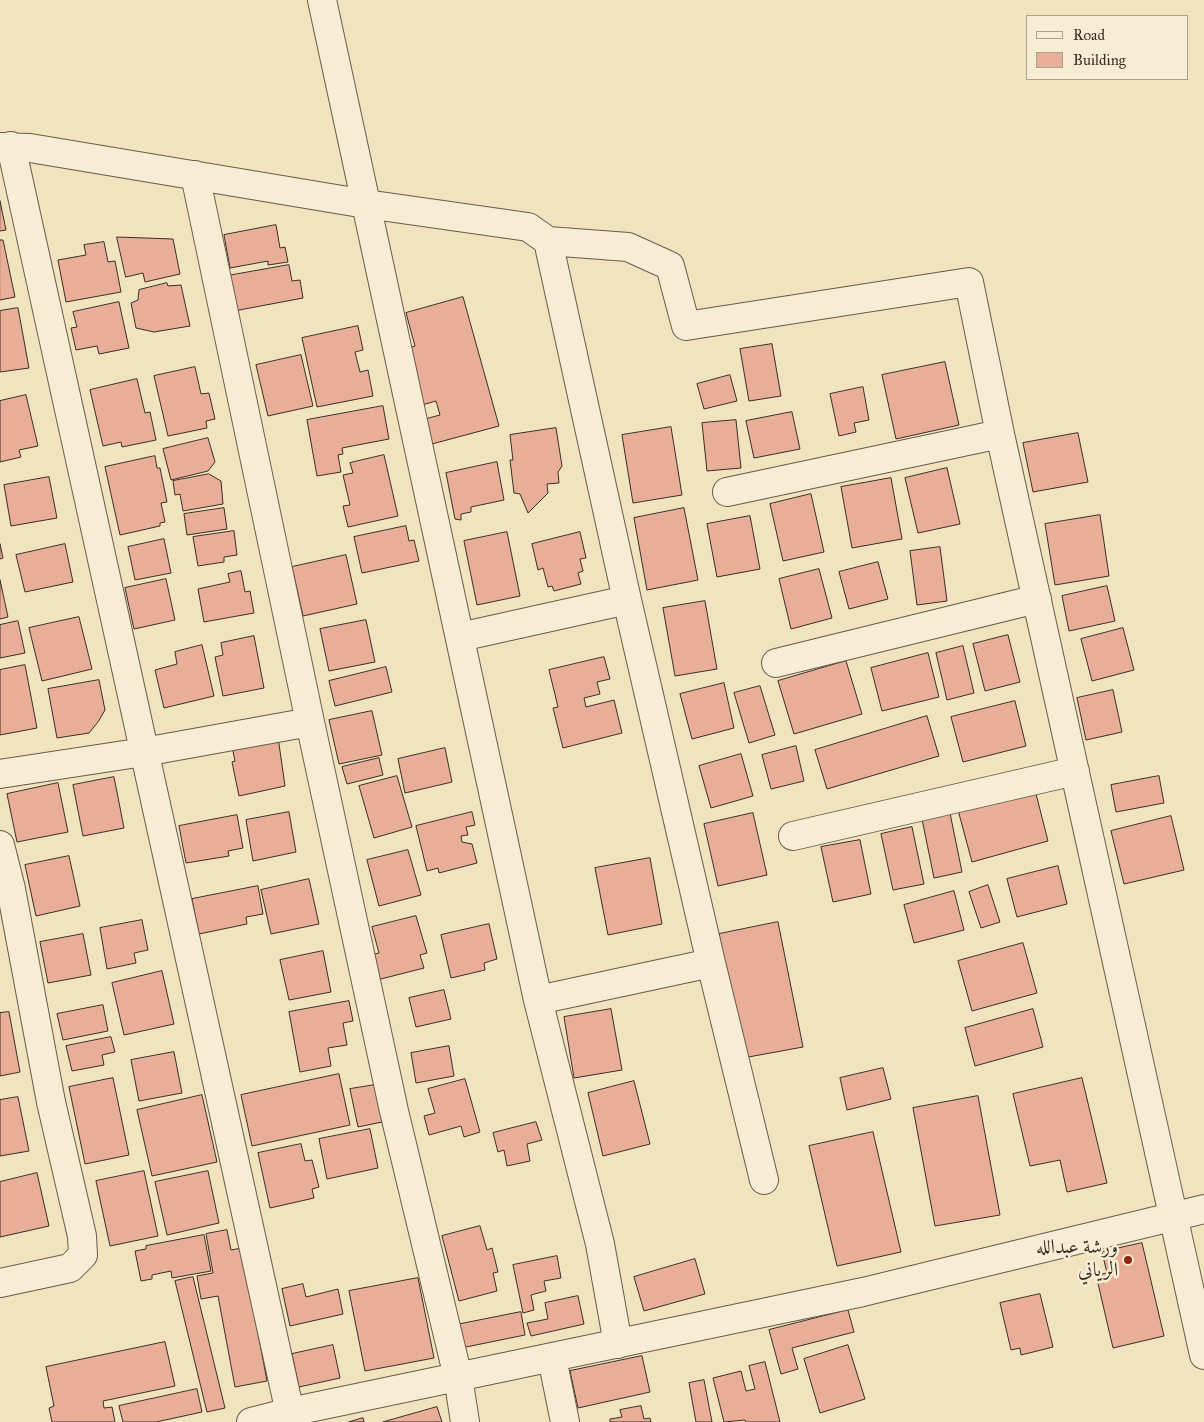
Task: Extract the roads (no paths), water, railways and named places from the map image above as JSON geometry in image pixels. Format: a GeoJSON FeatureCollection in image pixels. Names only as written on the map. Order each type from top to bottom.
{"type":"FeatureCollection","features":[{"type":"Feature","properties":{"kind":"street"},"geometry":{"type":"LineString","coordinates":[[322,0],[538,1000],[600,1244],[618,1344]]}},
{"type":"Feature","properties":{"kind":"street"},"geometry":{"type":"LineString","coordinates":[[291,1417],[144,752],[6,146],[366,204],[528,227],[548,241],[628,247],[670,266],[686,326],[969,282],[1000,434],[1204,1355]]}},
{"type":"Feature","properties":{"kind":"street"},"geometry":{"type":"LineString","coordinates":[[195,175],[394,1111],[458,1377],[465,1422]]}},
{"type":"Feature","properties":{"kind":"street"},"geometry":{"type":"LineString","coordinates":[[548,241],[627,600],[711,963],[764,1180]]}},
{"type":"Feature","properties":{"kind":"street"},"geometry":{"type":"LineString","coordinates":[[727,492],[1000,434]]}},
{"type":"Feature","properties":{"kind":"street"},"geometry":{"type":"LineString","coordinates":[[776,663],[1037,599]]}},
{"type":"Feature","properties":{"kind":"street"},"geometry":{"type":"LineString","coordinates":[[460,637],[627,600]]}},
{"type":"Feature","properties":{"kind":"street"},"geometry":{"type":"LineString","coordinates":[[0,774],[144,752],[310,722]]}},
{"type":"Feature","properties":{"kind":"street"},"geometry":{"type":"LineString","coordinates":[[793,836],[1076,771]]}},
{"type":"Feature","properties":{"kind":"street"},"geometry":{"type":"LineString","coordinates":[[0,845],[11,890],[51,1102],[82,1236],[83,1255],[70,1268],[0,1283]]}},
{"type":"Feature","properties":{"kind":"street"},"geometry":{"type":"LineString","coordinates":[[538,1000],[711,963]]}},
{"type":"Feature","properties":{"kind":"street"},"geometry":{"type":"LineString","coordinates":[[250,1422],[291,1417],[458,1377],[863,1292],[1204,1209]]}},
{"type":"Feature","properties":{"kind":"street"},"geometry":{"type":"LineString","coordinates":[[552,1358],[565,1422]]}},
{"type":"Feature","properties":{"kind":"place","name":"ورشة عبدالله الرياني"},"geometry":{"type":"Point","coordinates":[1128,1260]}}]}
